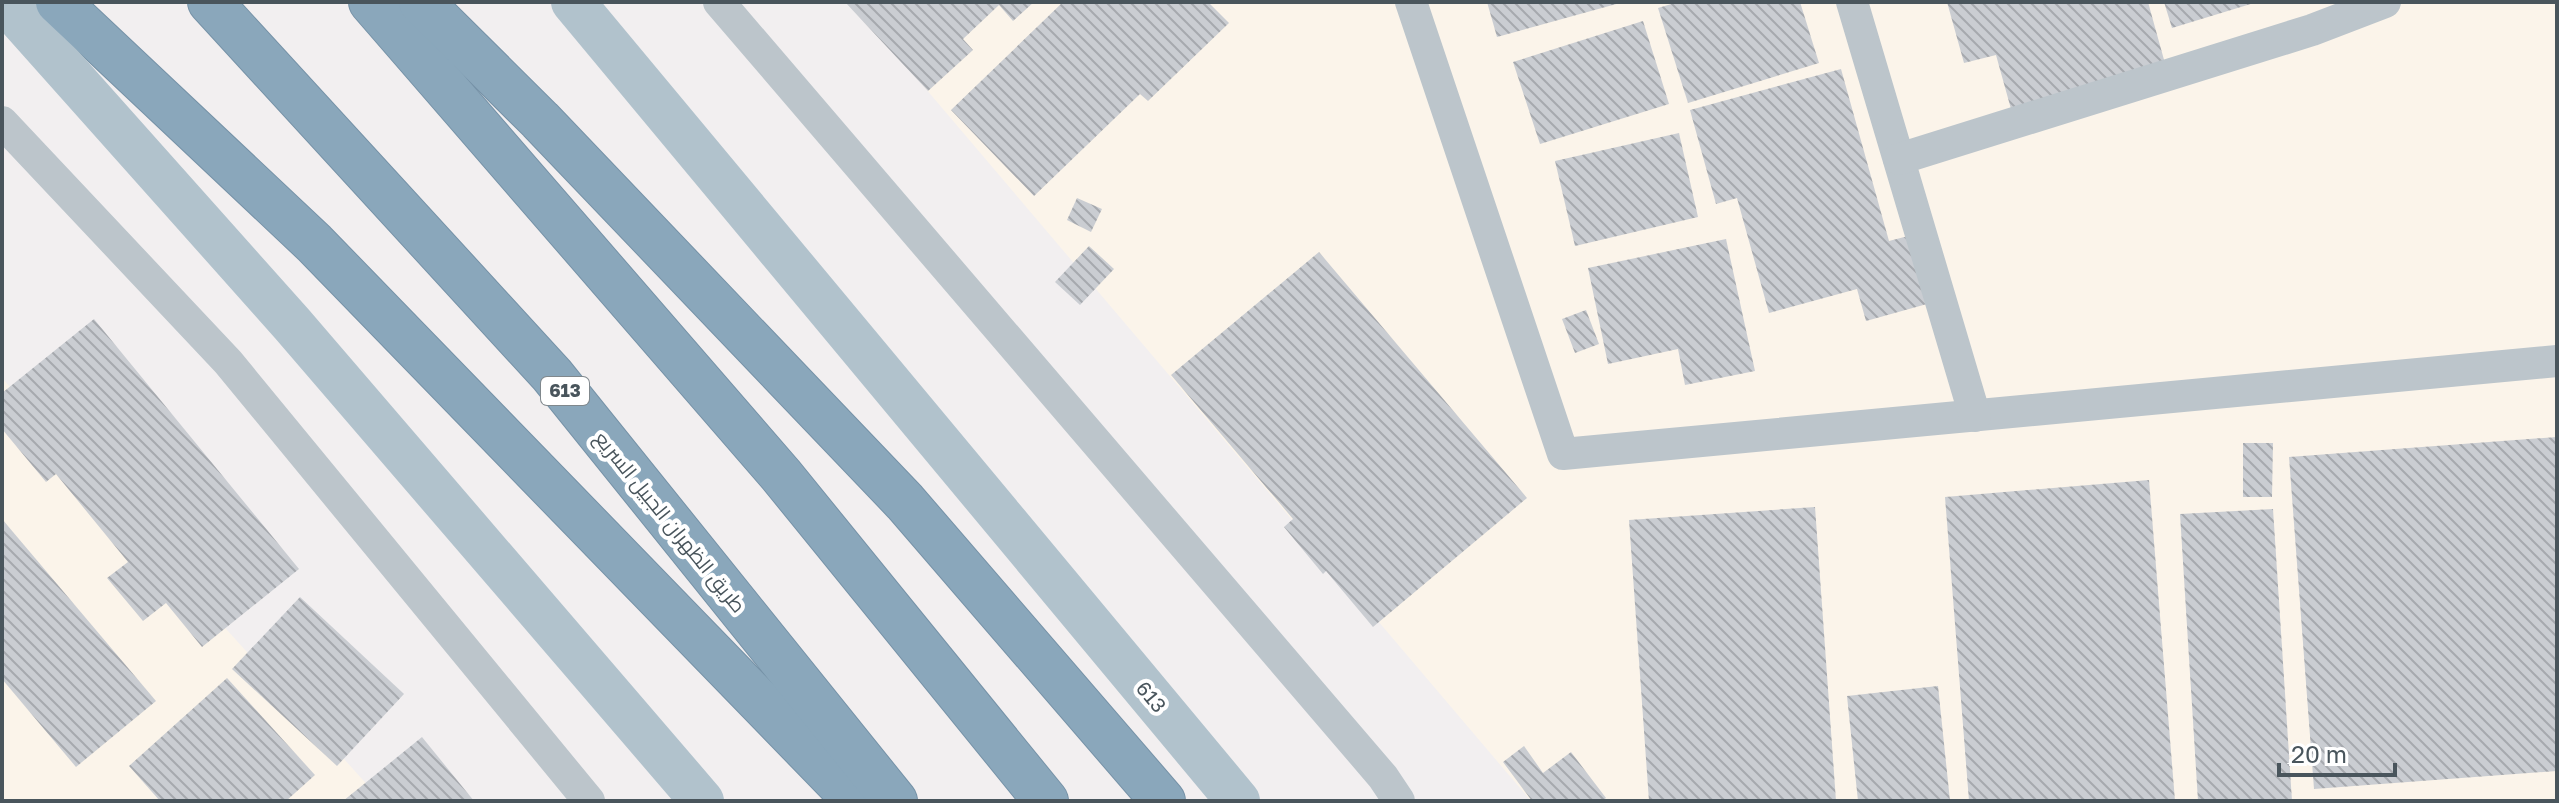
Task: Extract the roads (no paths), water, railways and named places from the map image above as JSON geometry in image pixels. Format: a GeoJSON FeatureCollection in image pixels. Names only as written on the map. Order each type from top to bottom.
{"type":"FeatureCollection","features":[{"type":"Feature","properties":{"kind":"highway"},"geometry":{"type":"LineString","coordinates":[[58,2],[314,243],[856,801]]}},
{"type":"Feature","properties":{"kind":"highway","name":"طريق الظهران الجبيل السريع"},"geometry":{"type":"LineString","coordinates":[[210,2],[552,375],[895,801]]}},
{"type":"Feature","properties":{"kind":"highway"},"geometry":{"type":"LineString","coordinates":[[371,2],[781,475],[1046,801]]}},
{"type":"Feature","properties":{"kind":"highway"},"geometry":{"type":"LineString","coordinates":[[421,2],[540,120],[905,502],[1163,801]]}},
{"type":"Feature","properties":{"kind":"main road"},"geometry":{"type":"LineString","coordinates":[[5,2],[292,324],[702,801]]}},
{"type":"Feature","properties":{"kind":"main road","name":"613"},"geometry":{"type":"LineString","coordinates":[[573,2],[1238,801]]}},
{"type":"Feature","properties":{"kind":"street"},"geometry":{"type":"LineString","coordinates":[[719,2],[1383,777],[1399,801]]}},
{"type":"Feature","properties":{"kind":"street"},"geometry":{"type":"LineString","coordinates":[[1411,2],[1563,454],[2557,361]]}},
{"type":"Feature","properties":{"kind":"street"},"geometry":{"type":"LineString","coordinates":[[1852,2],[1975,416]]}},
{"type":"Feature","properties":{"kind":"street"},"geometry":{"type":"LineString","coordinates":[[1899,159],[2312,30],[2385,2]]}},
{"type":"Feature","properties":{"kind":"street"},"geometry":{"type":"LineString","coordinates":[[2,122],[228,362],[589,801]]}}]}
